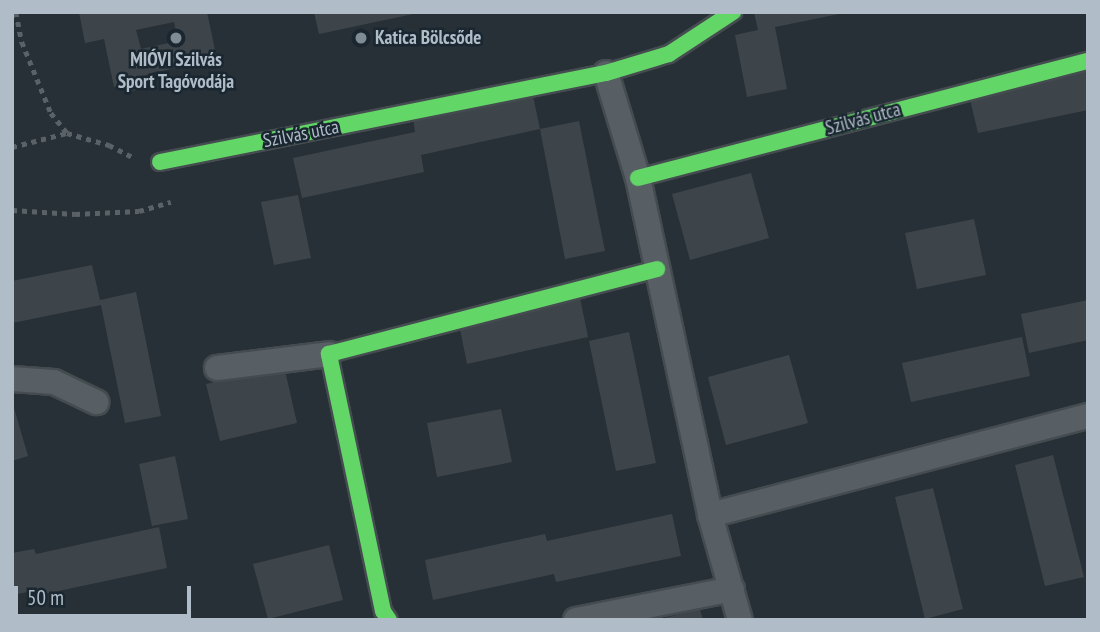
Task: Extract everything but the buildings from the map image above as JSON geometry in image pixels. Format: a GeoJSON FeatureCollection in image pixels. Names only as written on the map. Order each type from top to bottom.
{"type":"FeatureCollection","features":[{"type":"Feature","properties":{"kind":"street","name":"Szilvás utca"},"geometry":{"type":"LineString","coordinates":[[160,162],[606,73],[669,54],[733,12]]}},
{"type":"Feature","properties":{"kind":"street","name":"Szilvás utca"},"geometry":{"type":"LineString","coordinates":[[638,178],[1088,61]]}},
{"type":"Feature","properties":{"kind":"street"},"geometry":{"type":"LineString","coordinates":[[606,73],[638,178],[710,515],[740,620]]}},
{"type":"Feature","properties":{"kind":"street"},"geometry":{"type":"LineString","coordinates":[[216,368],[329,354],[657,269]]}},
{"type":"Feature","properties":{"kind":"street"},"geometry":{"type":"LineString","coordinates":[[329,354],[383,611],[389,620]]}},
{"type":"Feature","properties":{"kind":"street"},"geometry":{"type":"LineString","coordinates":[[12,379],[54,382],[96,402]]}},
{"type":"Feature","properties":{"kind":"street"},"geometry":{"type":"LineString","coordinates":[[710,515],[1088,416]]}},
{"type":"Feature","properties":{"kind":"street"},"geometry":{"type":"LineString","coordinates":[[576,620],[732,589]]}},
{"type":"Feature","properties":{"kind":"path"},"geometry":{"type":"LineString","coordinates":[[16,12],[22,42],[51,113],[67,133]]}},
{"type":"Feature","properties":{"kind":"path"},"geometry":{"type":"LineString","coordinates":[[12,147],[67,133],[108,145],[127,156],[160,162]]}},
{"type":"Feature","properties":{"kind":"path"},"geometry":{"type":"LineString","coordinates":[[12,211],[75,214],[126,212],[171,202]]}},
{"type":"Feature","properties":{"kind":"traffic: fast"},"geometry":{"type":"LineString","coordinates":[[160,162],[606,73],[669,54],[733,12]]}},
{"type":"Feature","properties":{"kind":"traffic: fast"},"geometry":{"type":"LineString","coordinates":[[638,178],[1088,61]]}},
{"type":"Feature","properties":{"kind":"traffic: fast"},"geometry":{"type":"LineString","coordinates":[[389,620],[383,611],[329,354],[657,269]]}},
{"type":"Feature","properties":{"kind":"place","name":"MIÓVI Szilvás Sport Tagóvodája"},"geometry":{"type":"Point","coordinates":[176,38]}},
{"type":"Feature","properties":{"kind":"place","name":"Katica Bölcsőde"},"geometry":{"type":"Point","coordinates":[361,38]}}]}
